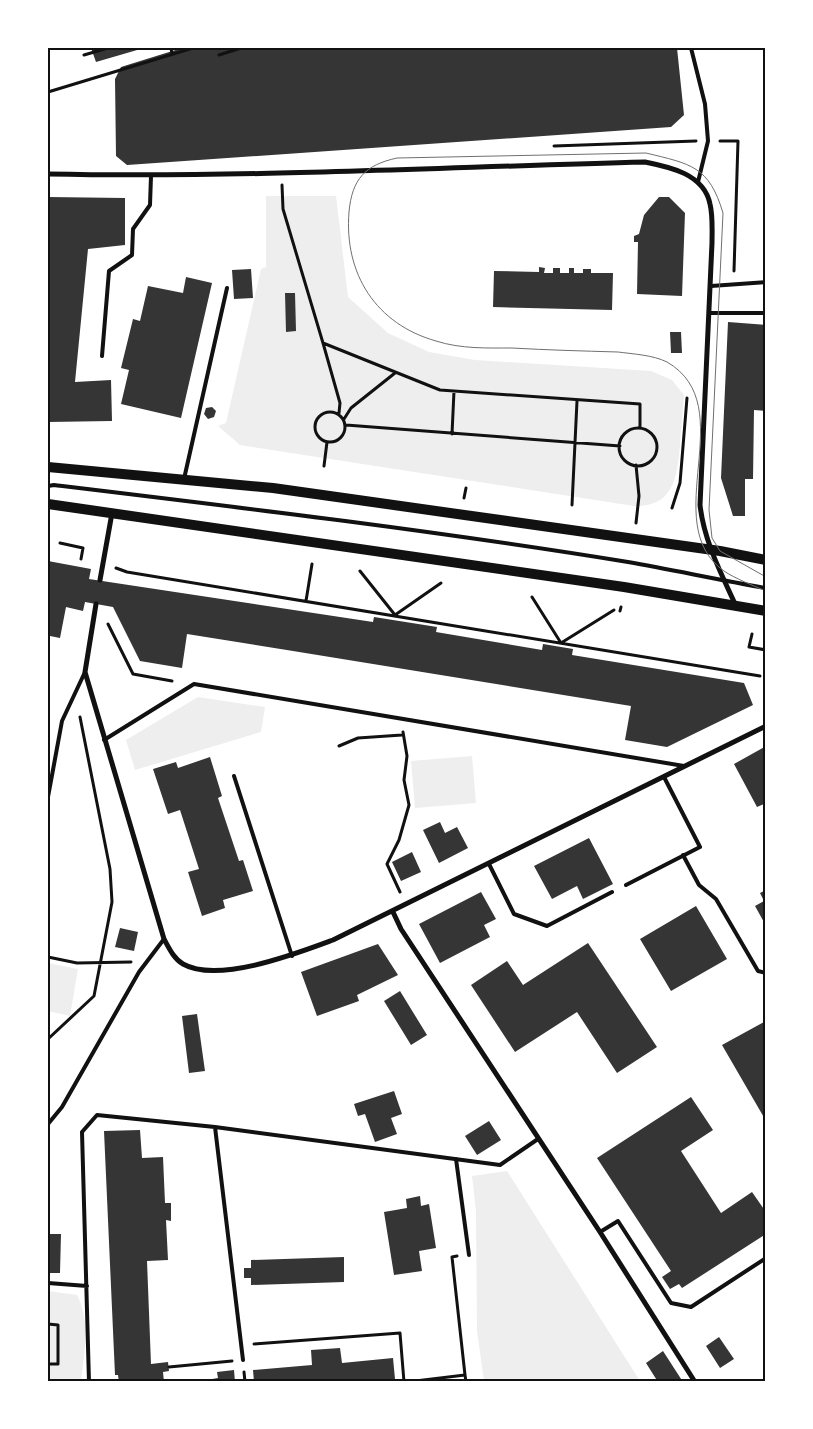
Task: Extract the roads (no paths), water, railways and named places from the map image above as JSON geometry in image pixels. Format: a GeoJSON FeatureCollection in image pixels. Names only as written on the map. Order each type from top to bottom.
{"type":"FeatureCollection","features":[{"type":"Feature","properties":{"kind":"main road"},"geometry":{"type":"LineString","coordinates":[[48,467],[282,489],[711,550],[766,560]]}},
{"type":"Feature","properties":{"kind":"main road"},"geometry":{"type":"LineString","coordinates":[[48,504],[766,611]]}},
{"type":"Feature","properties":{"kind":"street"},"geometry":{"type":"LineString","coordinates":[[48,174],[151,176],[328,173],[434,167],[645,162],[673,167],[698,182],[710,202],[710,313],[700,505],[702,522],[711,550],[736,606]]}},
{"type":"Feature","properties":{"kind":"street"},"geometry":{"type":"LineString","coordinates":[[100,580],[112,513]]}},
{"type":"Feature","properties":{"kind":"street"},"geometry":{"type":"LineString","coordinates":[[96,604],[85,672],[104,740],[164,939],[171,952],[182,964],[198,969],[226,970],[292,956],[333,940],[766,726]]}},
{"type":"Feature","properties":{"kind":"street"},"geometry":{"type":"LineString","coordinates":[[393,912],[401,929],[600,1232],[695,1382]]}},
{"type":"Feature","properties":{"kind":"lane"},"geometry":{"type":"LineString","coordinates":[[691,48],[705,104],[708,141],[698,182]]}},
{"type":"Feature","properties":{"kind":"lane"},"geometry":{"type":"LineString","coordinates":[[102,356],[110,271],[132,255],[133,229],[150,205],[151,176]]}},
{"type":"Feature","properties":{"kind":"lane"},"geometry":{"type":"LineString","coordinates":[[710,286],[766,282]]}},
{"type":"Feature","properties":{"kind":"lane"},"geometry":{"type":"LineString","coordinates":[[184,479],[226,288]]}},
{"type":"Feature","properties":{"kind":"lane"},"geometry":{"type":"LineString","coordinates":[[710,313],[766,313]]}},
{"type":"Feature","properties":{"kind":"lane"},"geometry":{"type":"LineString","coordinates":[[48,482],[54,485]]}},
{"type":"Feature","properties":{"kind":"lane"},"geometry":{"type":"LineString","coordinates":[[48,486],[54,485],[260,509],[629,562],[766,588]]}},
{"type":"Feature","properties":{"kind":"lane"},"geometry":{"type":"LineString","coordinates":[[48,797],[62,721],[85,672]]}},
{"type":"Feature","properties":{"kind":"lane"},"geometry":{"type":"LineString","coordinates":[[104,740],[194,684],[686,766]]}},
{"type":"Feature","properties":{"kind":"lane"},"geometry":{"type":"LineString","coordinates":[[234,776],[292,956]]}},
{"type":"Feature","properties":{"kind":"lane"},"geometry":{"type":"LineString","coordinates":[[626,885],[700,847],[664,777]]}},
{"type":"Feature","properties":{"kind":"lane"},"geometry":{"type":"LineString","coordinates":[[683,856],[698,885],[716,899],[758,971],[766,973]]}},
{"type":"Feature","properties":{"kind":"lane"},"geometry":{"type":"LineString","coordinates":[[489,864],[514,914],[547,926],[612,892]]}},
{"type":"Feature","properties":{"kind":"lane"},"geometry":{"type":"LineString","coordinates":[[48,1124],[62,1108],[139,972],[149,962],[164,939]]}},
{"type":"Feature","properties":{"kind":"lane"},"geometry":{"type":"LineString","coordinates":[[89,1382],[82,1132],[97,1115],[215,1127],[500,1165],[538,1138]]}},
{"type":"Feature","properties":{"kind":"lane"},"geometry":{"type":"LineString","coordinates":[[215,1127],[243,1360]]}},
{"type":"Feature","properties":{"kind":"lane"},"geometry":{"type":"LineString","coordinates":[[456,1159],[469,1255]]}},
{"type":"Feature","properties":{"kind":"lane"},"geometry":{"type":"LineString","coordinates":[[600,1232],[618,1221],[671,1303],[691,1307],[766,1258]]}},
{"type":"Feature","properties":{"kind":"lane"},"geometry":{"type":"LineString","coordinates":[[48,1284],[87,1286]]}},
{"type":"Feature","properties":{"kind":"tram line"},"geometry":{"type":"LineString","coordinates":[[766,577],[720,551],[712,538],[709,510],[723,213],[718,197],[704,176],[686,164],[646,153],[397,158],[376,165],[362,175],[353,191],[349,212],[349,235],[352,256],[359,276],[368,293],[381,309],[396,322],[415,333],[436,341],[464,347],[618,352],[649,356],[667,362],[688,382],[698,406],[701,435],[696,495],[697,524],[705,550],[724,571],[766,591]]}}]}
